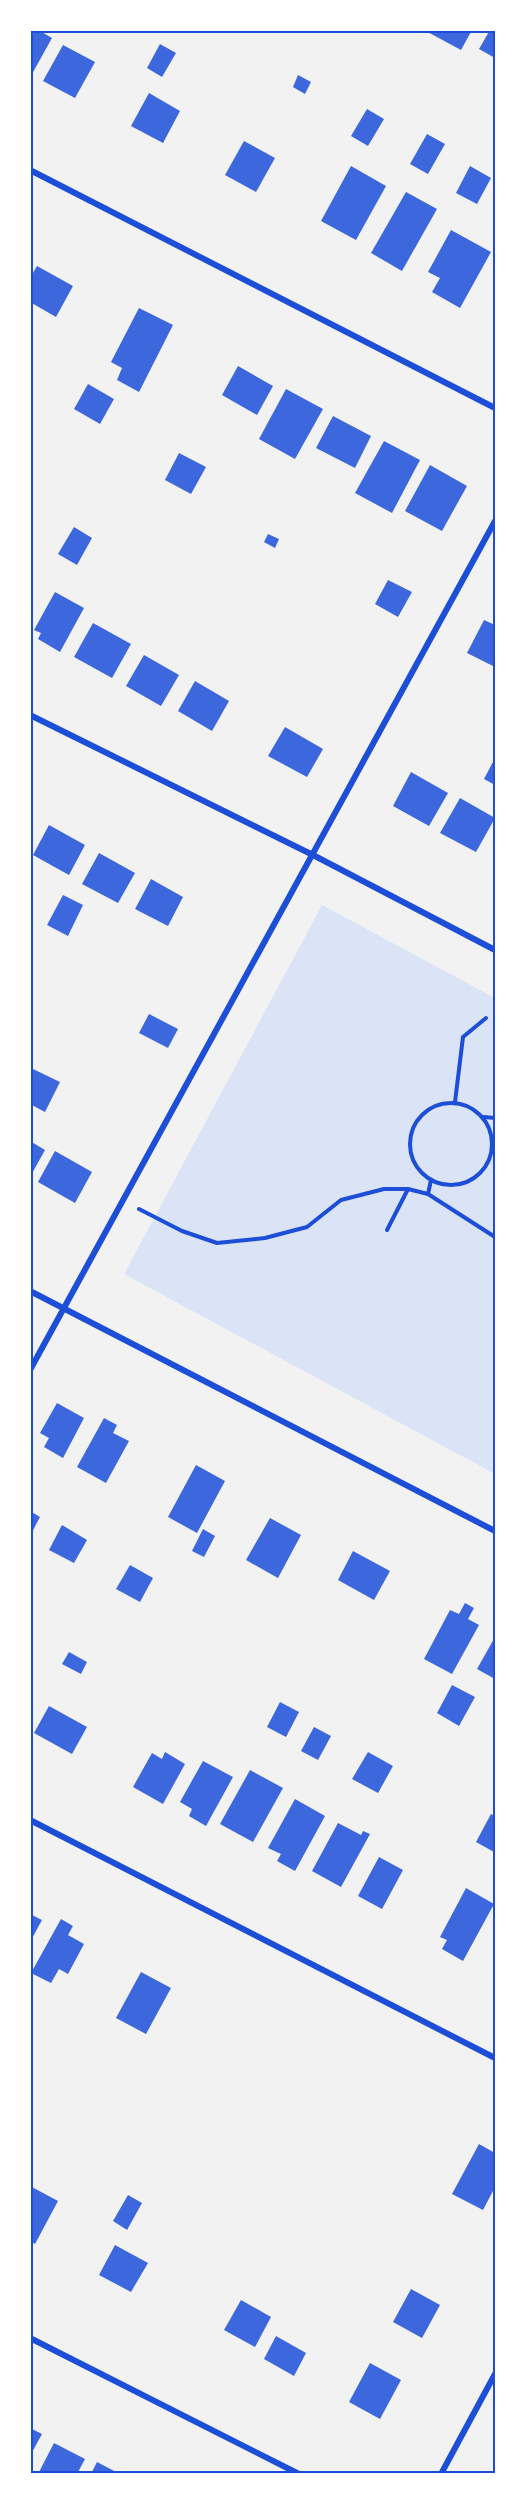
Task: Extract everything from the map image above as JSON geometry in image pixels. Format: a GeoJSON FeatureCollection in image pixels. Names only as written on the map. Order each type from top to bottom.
{"type":"FeatureCollection","features":[{"type":"Feature","properties":{"kind":"street"},"geometry":{"type":"LineString","coordinates":[[30,170],[495,408]]}},
{"type":"Feature","properties":{"kind":"street"},"geometry":{"type":"LineString","coordinates":[[30,1370],[495,521]]}},
{"type":"Feature","properties":{"kind":"street"},"geometry":{"type":"LineString","coordinates":[[30,715],[313,855],[495,950]]}},
{"type":"Feature","properties":{"kind":"street"},"geometry":{"type":"LineString","coordinates":[[30,1291],[495,1531]]}},
{"type":"Feature","properties":{"kind":"street"},"geometry":{"type":"LineString","coordinates":[[30,1820],[495,2058]]}},
{"type":"Feature","properties":{"kind":"street"},"geometry":{"type":"LineString","coordinates":[[30,2338],[299,2474]]}},
{"type":"Feature","properties":{"kind":"street"},"geometry":{"type":"LineString","coordinates":[[441,2474],[495,2374]]}},
{"type":"Feature","properties":{"kind":"path"},"geometry":{"type":"LineString","coordinates":[[455,1102],[463,1037],[486,1018]]}},
{"type":"Feature","properties":{"kind":"path"},"geometry":{"type":"LineString","coordinates":[[455,1102],[470,1107],[483,1117],[491,1131],[492,1148],[488,1163],[477,1176],[463,1184],[447,1185],[431,1180],[419,1170],[411,1156],[409,1140],[414,1125],[424,1112],[439,1104],[455,1102]]}},
{"type":"Feature","properties":{"kind":"path"},"geometry":{"type":"LineString","coordinates":[[483,1117],[495,1118]]}},
{"type":"Feature","properties":{"kind":"path"},"geometry":{"type":"LineString","coordinates":[[428,1194],[431,1180]]}},
{"type":"Feature","properties":{"kind":"path"},"geometry":{"type":"LineString","coordinates":[[123,1200],[182,1231],[217,1243],[266,1238],[307,1227],[341,1200],[384,1189],[408,1189],[428,1194],[495,1237]]}},
{"type":"Feature","properties":{"kind":"path"},"geometry":{"type":"LineString","coordinates":[[387,1230],[408,1189]]}},
{"type":"Feature","properties":{"kind":"shaded area"},"geometry":{"type":"Polygon","coordinates":[[[322,905],[495,998],[495,1474],[124,1274],[322,905]]]}},
{"type":"Feature","properties":{"kind":"building"},"geometry":{"type":"Polygon","coordinates":[[[30,30],[38,30],[52,38],[32,74],[30,30]]]}},
{"type":"Feature","properties":{"kind":"building"},"geometry":{"type":"Polygon","coordinates":[[[424,30],[472,30],[461,50],[424,30]]]}},
{"type":"Feature","properties":{"kind":"building"},"geometry":{"type":"Polygon","coordinates":[[[490,30],[495,30],[495,58],[479,49],[490,30]]]}},
{"type":"Feature","properties":{"kind":"building"},"geometry":{"type":"Polygon","coordinates":[[[160,44],[176,53],[162,77],[147,68],[160,44]]]}},
{"type":"Feature","properties":{"kind":"building"},"geometry":{"type":"Polygon","coordinates":[[[63,45],[95,62],[75,98],[43,81],[63,45]]]}},
{"type":"Feature","properties":{"kind":"building"},"geometry":{"type":"Polygon","coordinates":[[[298,75],[311,82],[305,94],[293,87],[298,75]]]}},
{"type":"Feature","properties":{"kind":"building"},"geometry":{"type":"Polygon","coordinates":[[[149,93],[180,111],[163,143],[131,126],[149,93]]]}},
{"type":"Feature","properties":{"kind":"building"},"geometry":{"type":"Polygon","coordinates":[[[367,109],[384,119],[368,146],[351,136],[367,109]]]}},
{"type":"Feature","properties":{"kind":"building"},"geometry":{"type":"Polygon","coordinates":[[[427,134],[445,144],[428,174],[410,164],[427,134]]]}},
{"type":"Feature","properties":{"kind":"building"},"geometry":{"type":"Polygon","coordinates":[[[244,141],[275,158],[256,192],[225,175],[244,141]]]}},
{"type":"Feature","properties":{"kind":"building"},"geometry":{"type":"Polygon","coordinates":[[[351,166],[386,186],[356,240],[321,221],[351,166]]]}},
{"type":"Feature","properties":{"kind":"building"},"geometry":{"type":"Polygon","coordinates":[[[470,166],[491,178],[477,204],[456,193],[470,166]]]}},
{"type":"Feature","properties":{"kind":"building"},"geometry":{"type":"Polygon","coordinates":[[[406,192],[437,209],[402,271],[371,253],[406,192]]]}},
{"type":"Feature","properties":{"kind":"building"},"geometry":{"type":"Polygon","coordinates":[[[451,230],[491,252],[460,308],[432,292],[440,278],[428,272],[451,230]]]}},
{"type":"Feature","properties":{"kind":"building"},"geometry":{"type":"Polygon","coordinates":[[[37,266],[73,286],[56,317],[30,302],[30,278],[37,266]]]}},
{"type":"Feature","properties":{"kind":"building"},"geometry":{"type":"Polygon","coordinates":[[[139,308],[173,325],[139,392],[117,380],[122,368],[111,362],[139,308]]]}},
{"type":"Feature","properties":{"kind":"building"},"geometry":{"type":"Polygon","coordinates":[[[238,366],[273,386],[257,415],[222,395],[238,366]]]}},
{"type":"Feature","properties":{"kind":"building"},"geometry":{"type":"Polygon","coordinates":[[[88,384],[114,399],[100,424],[74,409],[88,384]]]}},
{"type":"Feature","properties":{"kind":"building"},"geometry":{"type":"Polygon","coordinates":[[[286,389],[323,409],[295,459],[259,439],[286,389]]]}},
{"type":"Feature","properties":{"kind":"building"},"geometry":{"type":"Polygon","coordinates":[[[333,416],[371,436],[355,468],[316,448],[333,416]]]}},
{"type":"Feature","properties":{"kind":"building"},"geometry":{"type":"Polygon","coordinates":[[[384,441],[420,460],[392,513],[355,493],[384,441]]]}},
{"type":"Feature","properties":{"kind":"building"},"geometry":{"type":"Polygon","coordinates":[[[179,453],[206,467],[191,494],[165,480],[179,453]]]}},
{"type":"Feature","properties":{"kind":"building"},"geometry":{"type":"Polygon","coordinates":[[[430,465],[467,486],[442,531],[405,511],[430,465]]]}},
{"type":"Feature","properties":{"kind":"building"},"geometry":{"type":"Polygon","coordinates":[[[74,527],[92,538],[77,565],[58,554],[74,527]]]}},
{"type":"Feature","properties":{"kind":"building"},"geometry":{"type":"Polygon","coordinates":[[[268,534],[279,539],[275,548],[264,542],[268,534]]]}},
{"type":"Feature","properties":{"kind":"building"},"geometry":{"type":"Polygon","coordinates":[[[388,580],[412,592],[398,617],[375,604],[388,580]]]}},
{"type":"Feature","properties":{"kind":"building"},"geometry":{"type":"Polygon","coordinates":[[[55,592],[84,608],[60,652],[38,639],[41,633],[34,630],[55,592]]]}},
{"type":"Feature","properties":{"kind":"building"},"geometry":{"type":"Polygon","coordinates":[[[484,620],[495,625],[495,667],[467,653],[484,620]]]}},
{"type":"Feature","properties":{"kind":"building"},"geometry":{"type":"Polygon","coordinates":[[[93,623],[131,644],[112,678],[74,657],[93,623]]]}},
{"type":"Feature","properties":{"kind":"building"},"geometry":{"type":"Polygon","coordinates":[[[144,655],[179,675],[161,706],[126,686],[144,655]]]}},
{"type":"Feature","properties":{"kind":"building"},"geometry":{"type":"Polygon","coordinates":[[[195,681],[229,701],[212,731],[178,711],[195,681]]]}},
{"type":"Feature","properties":{"kind":"building"},"geometry":{"type":"Polygon","coordinates":[[[285,727],[323,749],[307,777],[268,756],[285,727]]]}},
{"type":"Feature","properties":{"kind":"building"},"geometry":{"type":"Polygon","coordinates":[[[495,758],[495,785],[484,779],[495,758]]]}},
{"type":"Feature","properties":{"kind":"building"},"geometry":{"type":"Polygon","coordinates":[[[411,772],[448,793],[429,826],[393,806],[411,772]]]}},
{"type":"Feature","properties":{"kind":"building"},"geometry":{"type":"Polygon","coordinates":[[[460,798],[495,818],[476,852],[440,833],[460,798]]]}},
{"type":"Feature","properties":{"kind":"building"},"geometry":{"type":"Polygon","coordinates":[[[49,825],[85,845],[69,875],[33,855],[49,825]]]}},
{"type":"Feature","properties":{"kind":"building"},"geometry":{"type":"Polygon","coordinates":[[[99,853],[135,873],[118,903],[82,884],[99,853]]]}},
{"type":"Feature","properties":{"kind":"building"},"geometry":{"type":"Polygon","coordinates":[[[151,879],[183,897],[168,926],[135,909],[151,879]]]}},
{"type":"Feature","properties":{"kind":"building"},"geometry":{"type":"Polygon","coordinates":[[[63,895],[83,905],[68,936],[47,925],[63,895]]]}},
{"type":"Feature","properties":{"kind":"building"},"geometry":{"type":"Polygon","coordinates":[[[149,1014],[178,1029],[168,1048],[139,1033],[149,1014]]]}},
{"type":"Feature","properties":{"kind":"building"},"geometry":{"type":"Polygon","coordinates":[[[33,1069],[60,1082],[45,1112],[30,1104],[30,1075],[33,1069]]]}},
{"type":"Feature","properties":{"kind":"building"},"geometry":{"type":"Polygon","coordinates":[[[30,1141],[45,1150],[30,1177],[30,1141]]]}},
{"type":"Feature","properties":{"kind":"building"},"geometry":{"type":"Polygon","coordinates":[[[55,1151],[92,1172],[75,1203],[38,1182],[55,1151]]]}},
{"type":"Feature","properties":{"kind":"building"},"geometry":{"type":"Polygon","coordinates":[[[57,1403],[84,1418],[63,1458],[44,1447],[49,1438],[40,1433],[57,1403]]]}},
{"type":"Feature","properties":{"kind":"building"},"geometry":{"type":"Polygon","coordinates":[[[104,1418],[117,1425],[113,1433],[129,1441],[106,1483],[77,1467],[104,1418]]]}},
{"type":"Feature","properties":{"kind":"building"},"geometry":{"type":"Polygon","coordinates":[[[196,1465],[225,1481],[197,1533],[168,1517],[196,1465]]]}},
{"type":"Feature","properties":{"kind":"building"},"geometry":{"type":"Polygon","coordinates":[[[30,1511],[40,1517],[30,1536],[30,1511]]]}},
{"type":"Feature","properties":{"kind":"building"},"geometry":{"type":"Polygon","coordinates":[[[270,1518],[301,1535],[278,1578],[246,1560],[270,1518]]]}},
{"type":"Feature","properties":{"kind":"building"},"geometry":{"type":"Polygon","coordinates":[[[62,1525],[87,1540],[74,1563],[49,1550],[62,1525]]]}},
{"type":"Feature","properties":{"kind":"building"},"geometry":{"type":"Polygon","coordinates":[[[203,1529],[215,1536],[204,1557],[192,1551],[203,1529]]]}},
{"type":"Feature","properties":{"kind":"building"},"geometry":{"type":"Polygon","coordinates":[[[353,1551],[390,1571],[374,1600],[338,1580],[353,1551]]]}},
{"type":"Feature","properties":{"kind":"building"},"geometry":{"type":"Polygon","coordinates":[[[130,1565],[153,1578],[140,1602],[116,1589],[130,1565]]]}},
{"type":"Feature","properties":{"kind":"building"},"geometry":{"type":"Polygon","coordinates":[[[465,1603],[474,1608],[468,1619],[479,1625],[452,1674],[424,1659],[450,1610],[459,1614],[465,1603]]]}},
{"type":"Feature","properties":{"kind":"building"},"geometry":{"type":"Polygon","coordinates":[[[495,1637],[495,1679],[477,1669],[495,1637]]]}},
{"type":"Feature","properties":{"kind":"building"},"geometry":{"type":"Polygon","coordinates":[[[69,1652],[87,1662],[81,1674],[62,1664],[69,1652]]]}},
{"type":"Feature","properties":{"kind":"building"},"geometry":{"type":"Polygon","coordinates":[[[452,1685],[475,1697],[459,1726],[437,1713],[452,1685]]]}},
{"type":"Feature","properties":{"kind":"building"},"geometry":{"type":"Polygon","coordinates":[[[280,1702],[299,1712],[286,1737],[267,1727],[280,1702]]]}},
{"type":"Feature","properties":{"kind":"building"},"geometry":{"type":"Polygon","coordinates":[[[49,1706],[87,1727],[72,1754],[34,1733],[49,1706]]]}},
{"type":"Feature","properties":{"kind":"building"},"geometry":{"type":"Polygon","coordinates":[[[314,1727],[331,1736],[318,1760],[301,1751],[314,1727]]]}},
{"type":"Feature","properties":{"kind":"building"},"geometry":{"type":"Polygon","coordinates":[[[165,1752],[185,1764],[163,1804],[133,1787],[152,1753],[162,1759],[165,1752]]]}},
{"type":"Feature","properties":{"kind":"building"},"geometry":{"type":"Polygon","coordinates":[[[368,1752],[393,1766],[378,1793],[352,1779],[368,1752]]]}},
{"type":"Feature","properties":{"kind":"building"},"geometry":{"type":"Polygon","coordinates":[[[203,1761],[233,1777],[206,1826],[189,1816],[192,1809],[180,1802],[203,1761]]]}},
{"type":"Feature","properties":{"kind":"building"},"geometry":{"type":"Polygon","coordinates":[[[250,1770],[283,1788],[253,1842],[220,1824],[250,1770]]]}},
{"type":"Feature","properties":{"kind":"building"},"geometry":{"type":"Polygon","coordinates":[[[295,1799],[325,1816],[295,1871],[277,1861],[281,1854],[268,1848],[295,1799]]]}},
{"type":"Feature","properties":{"kind":"building"},"geometry":{"type":"Polygon","coordinates":[[[491,1814],[495,1816],[494,1852],[476,1842],[491,1814]]]}},
{"type":"Feature","properties":{"kind":"building"},"geometry":{"type":"Polygon","coordinates":[[[338,1823],[361,1835],[363,1831],[370,1834],[341,1887],[312,1871],[338,1823]]]}},
{"type":"Feature","properties":{"kind":"building"},"geometry":{"type":"Polygon","coordinates":[[[379,1857],[403,1870],[382,1909],[358,1896],[379,1857]]]}},
{"type":"Feature","properties":{"kind":"building"},"geometry":{"type":"Polygon","coordinates":[[[466,1888],[494,1904],[463,1961],[442,1949],[447,1940],[440,1937],[466,1888]]]}},
{"type":"Feature","properties":{"kind":"building"},"geometry":{"type":"Polygon","coordinates":[[[30,1914],[42,1920],[30,1942],[30,1914]]]}},
{"type":"Feature","properties":{"kind":"building"},"geometry":{"type":"Polygon","coordinates":[[[61,1919],[73,1926],[68,1935],[84,1944],[68,1974],[59,1969],[51,1983],[31,1973],[61,1919]]]}},
{"type":"Feature","properties":{"kind":"building"},"geometry":{"type":"Polygon","coordinates":[[[141,1972],[171,1988],[146,2034],[116,2018],[141,1972]]]}},
{"type":"Feature","properties":{"kind":"building"},"geometry":{"type":"Polygon","coordinates":[[[479,2144],[495,2153],[495,2187],[483,2210],[452,2194],[479,2144]]]}},
{"type":"Feature","properties":{"kind":"building"},"geometry":{"type":"Polygon","coordinates":[[[30,2186],[58,2201],[35,2244],[32,2242],[30,2246],[30,2186]]]}},
{"type":"Feature","properties":{"kind":"building"},"geometry":{"type":"Polygon","coordinates":[[[128,2195],[142,2203],[127,2230],[113,2221],[128,2195]]]}},
{"type":"Feature","properties":{"kind":"building"},"geometry":{"type":"Polygon","coordinates":[[[115,2245],[148,2263],[131,2292],[99,2275],[115,2245]]]}},
{"type":"Feature","properties":{"kind":"building"},"geometry":{"type":"Polygon","coordinates":[[[411,2289],[440,2305],[422,2338],[393,2322],[411,2289]]]}},
{"type":"Feature","properties":{"kind":"building"},"geometry":{"type":"Polygon","coordinates":[[[241,2300],[271,2317],[255,2347],[224,2330],[241,2300]]]}},
{"type":"Feature","properties":{"kind":"building"},"geometry":{"type":"Polygon","coordinates":[[[276,2336],[306,2353],[294,2376],[264,2359],[276,2336]]]}},
{"type":"Feature","properties":{"kind":"building"},"geometry":{"type":"Polygon","coordinates":[[[370,2363],[401,2380],[380,2419],[349,2402],[370,2363]]]}},
{"type":"Feature","properties":{"kind":"building"},"geometry":{"type":"Polygon","coordinates":[[[30,2428],[42,2434],[30,2456],[30,2428]]]}},
{"type":"Feature","properties":{"kind":"building"},"geometry":{"type":"Polygon","coordinates":[[[54,2443],[85,2459],[77,2474],[38,2474],[54,2443]]]}},
{"type":"Feature","properties":{"kind":"building"},"geometry":{"type":"Polygon","coordinates":[[[97,2462],[120,2474],[91,2474],[97,2462]]]}}]}
